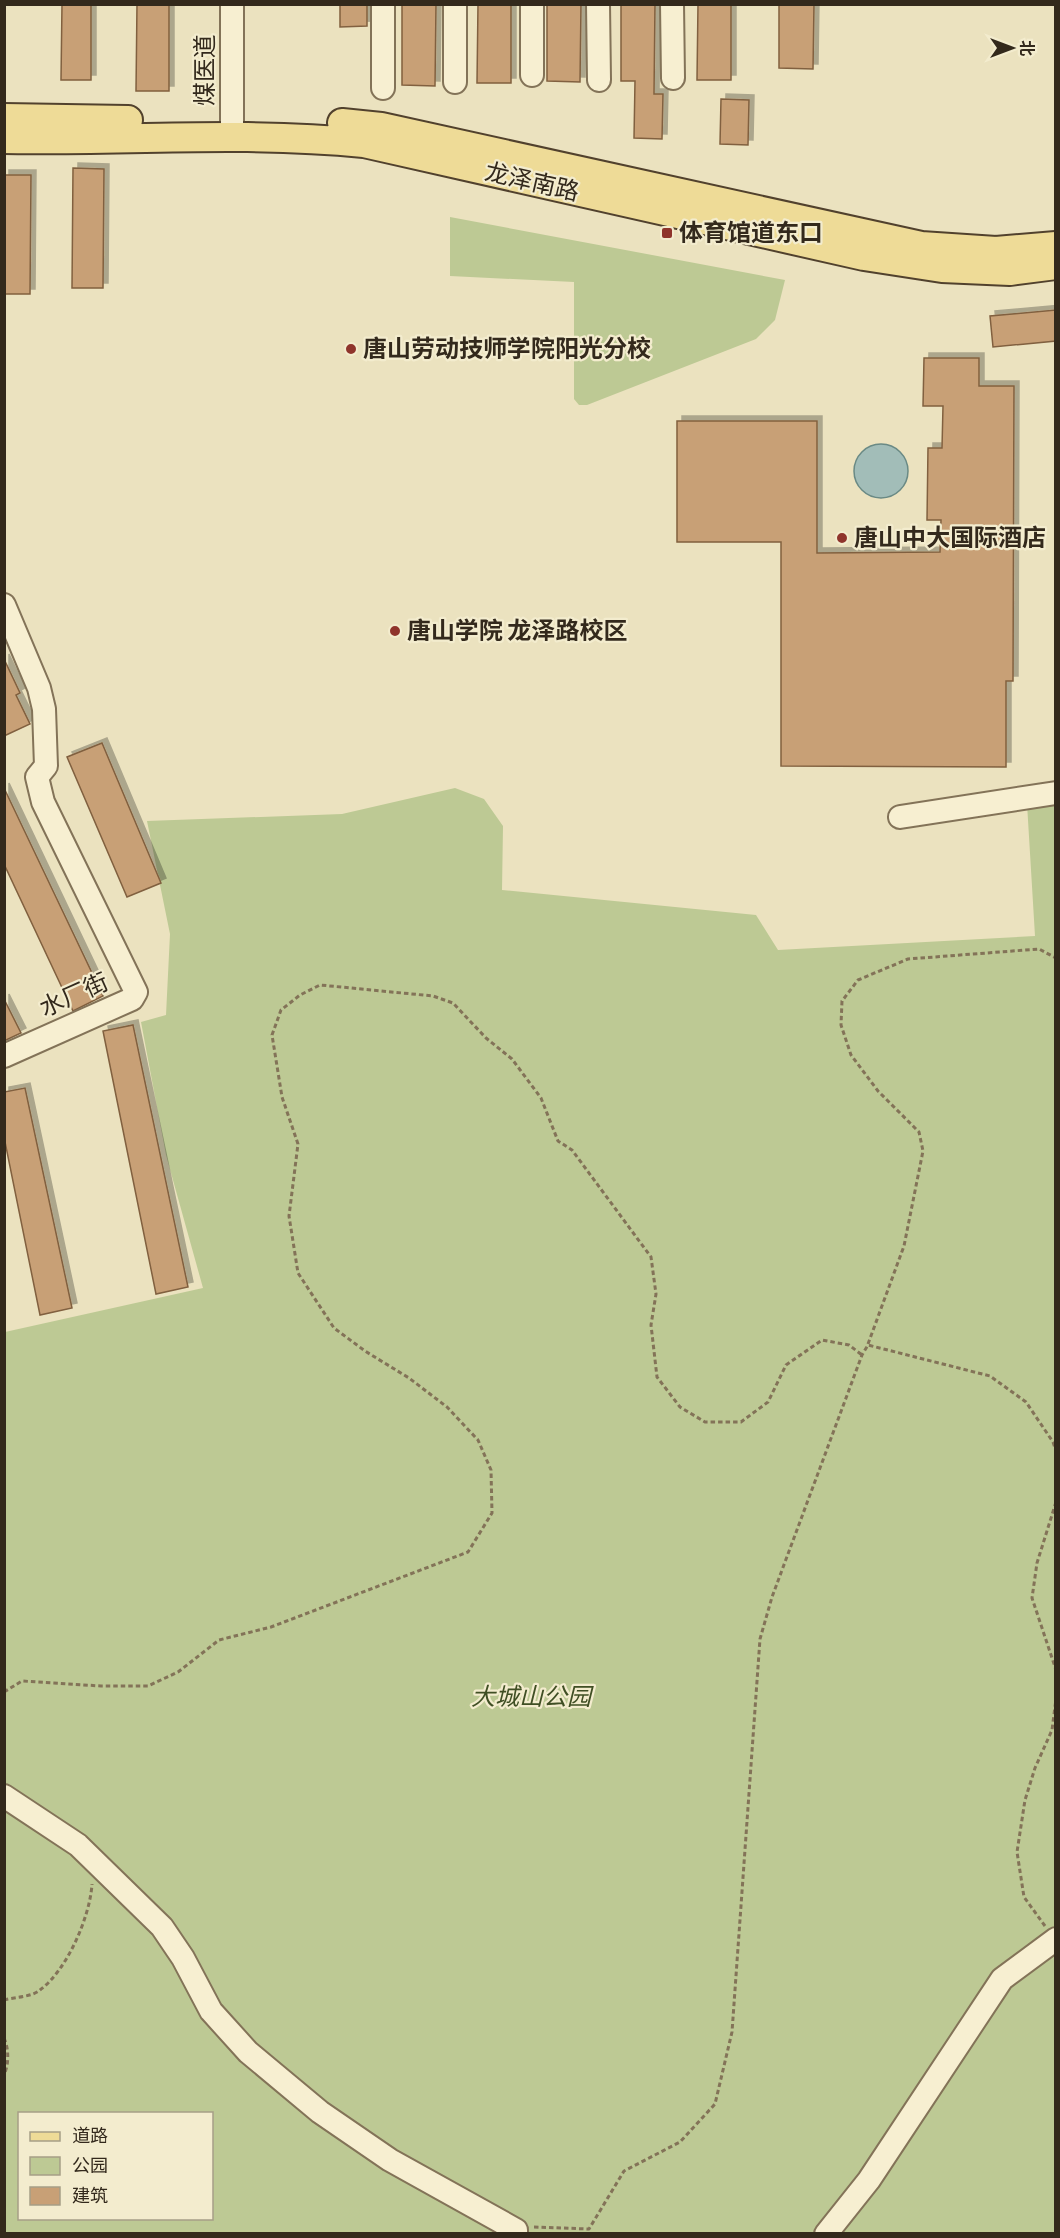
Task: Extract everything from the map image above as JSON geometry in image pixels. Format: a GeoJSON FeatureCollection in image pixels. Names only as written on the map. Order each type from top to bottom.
{"type":"FeatureCollection","features":[{"type":"Feature","properties":{"kind":"main road","name":"龙泽南路"},"geometry":{"type":"LineString","coordinates":[[4,118],[232,128],[364,143],[876,258],[942,268],[1010,271],[1056,265]]}},
{"type":"Feature","properties":{"kind":"main road","name":"龙泽南路"},"geometry":{"type":"LineString","coordinates":[[4,139],[54,140],[327,122],[381,127],[921,246],[996,251],[1056,246]]}},
{"type":"Feature","properties":{"kind":"street","name":"煤医道"},"geometry":{"type":"LineString","coordinates":[[232,4],[232,128]]}},
{"type":"Feature","properties":{"kind":"street"},"geometry":{"type":"LineString","coordinates":[[383,4],[383,88]]}},
{"type":"Feature","properties":{"kind":"street"},"geometry":{"type":"LineString","coordinates":[[455,4],[455,82]]}},
{"type":"Feature","properties":{"kind":"street"},"geometry":{"type":"LineString","coordinates":[[532,4],[532,75]]}},
{"type":"Feature","properties":{"kind":"street"},"geometry":{"type":"LineString","coordinates":[[598,4],[599,80]]}},
{"type":"Feature","properties":{"kind":"street"},"geometry":{"type":"LineString","coordinates":[[672,4],[673,78]]}},
{"type":"Feature","properties":{"kind":"street","name":"水厂街"},"geometry":{"type":"LineString","coordinates":[[4,605],[39,688],[44,709],[46,766],[37,777],[43,802],[136,992],[132,999],[4,1056]]}},
{"type":"Feature","properties":{"kind":"street"},"geometry":{"type":"LineString","coordinates":[[900,818],[1056,793]]}},
{"type":"Feature","properties":{"kind":"street"},"geometry":{"type":"LineString","coordinates":[[4,1796],[78,1845],[162,1927],[183,1958],[211,2011],[248,2052],[320,2112],[390,2160],[521,2231]]}},
{"type":"Feature","properties":{"kind":"street"},"geometry":{"type":"LineString","coordinates":[[826,2234],[869,2180],[1002,1979],[1055,1939]]}},
{"type":"Feature","properties":{"kind":"path"},"geometry":{"type":"LineString","coordinates":[[521,2231],[589,2229],[624,2171],[680,2142],[716,2104],[732,2032],[760,1639],[772,1597],[904,1246],[923,1151],[919,1132],[878,1091],[851,1055],[841,1025],[842,1001],[858,980],[908,959],[1040,949],[1056,958]]}},
{"type":"Feature","properties":{"kind":"path"},"geometry":{"type":"LineString","coordinates":[[4,1692],[22,1681],[101,1686],[148,1686],[178,1672],[219,1640],[271,1627],[468,1552],[492,1513],[491,1470],[478,1440],[447,1407],[409,1378],[365,1351],[334,1328],[298,1273],[289,1216],[298,1144],[282,1097],[272,1035],[281,1010],[300,995],[320,985],[433,996],[453,1003],[486,1038],[512,1059],[541,1098],[558,1141],[572,1150],[651,1257],[656,1294],[651,1325],[657,1377],[680,1407],[705,1422],[741,1422],[768,1402],[786,1365],[822,1340],[849,1345],[862,1355]]}},
{"type":"Feature","properties":{"kind":"path"},"geometry":{"type":"LineString","coordinates":[[868,1345],[990,1376],[1026,1402],[1053,1442],[1056,1451]]}},
{"type":"Feature","properties":{"kind":"path"},"geometry":{"type":"LineString","coordinates":[[1056,1502],[1037,1563],[1032,1598],[1056,1670]]}},
{"type":"Feature","properties":{"kind":"path"},"geometry":{"type":"LineString","coordinates":[[1055,1939],[1024,1897],[1017,1852],[1025,1800],[1035,1768],[1052,1730],[1056,1699]]}},
{"type":"Feature","properties":{"kind":"path"},"geometry":{"type":"LineString","coordinates":[[4,2000],[39,1992],[58,1971],[77,1938],[91,1901],[92,1883]]}},
{"type":"Feature","properties":{"kind":"path"},"geometry":{"type":"LineString","coordinates":[[4,2038],[7,2045],[7,2067],[4,2075]]}},
{"type":"Feature","properties":{"kind":"green space"},"geometry":{"type":"Polygon","coordinates":[[[450,217],[785,280],[775,320],[756,339],[587,405],[579,405],[574,399],[574,282],[450,276],[450,217]]]}},
{"type":"Feature","properties":{"kind":"green space","name":"大城山公园"},"geometry":{"type":"Polygon","coordinates":[[[1055,783],[1055,2233],[5,2234],[5,1332],[203,1288],[166,1155],[141,1022],[166,1015],[170,934],[147,821],[342,814],[455,788],[484,799],[503,826],[502,890],[756,915],[778,950],[1035,936],[1026,787],[1055,783]]]}},
{"type":"Feature","properties":{"kind":"water"},"geometry":{"type":"Polygon","coordinates":[[[876,444],[886,444],[896,448],[904,456],[908,471],[904,486],[896,494],[886,498],[876,498],[866,494],[858,486],[854,476],[854,466],[858,456],[866,448],[876,444]]]}},
{"type":"Feature","properties":{"kind":"building"},"geometry":{"type":"Polygon","coordinates":[[[62,4],[91,4],[91,80],[61,80],[62,4]]]}},
{"type":"Feature","properties":{"kind":"building"},"geometry":{"type":"Polygon","coordinates":[[[137,4],[169,4],[169,91],[136,91],[137,4]]]}},
{"type":"Feature","properties":{"kind":"building"},"geometry":{"type":"Polygon","coordinates":[[[340,4],[367,4],[367,26],[340,27],[340,4]]]}},
{"type":"Feature","properties":{"kind":"building"},"geometry":{"type":"Polygon","coordinates":[[[402,4],[436,4],[435,86],[402,85],[402,4]]]}},
{"type":"Feature","properties":{"kind":"building"},"geometry":{"type":"Polygon","coordinates":[[[478,4],[511,4],[511,83],[477,83],[478,4]]]}},
{"type":"Feature","properties":{"kind":"building"},"geometry":{"type":"Polygon","coordinates":[[[547,4],[581,4],[580,82],[547,81],[547,4]]]}},
{"type":"Feature","properties":{"kind":"building"},"geometry":{"type":"Polygon","coordinates":[[[621,4],[655,4],[654,94],[663,94],[662,139],[634,138],[635,81],[621,81],[621,4]]]}},
{"type":"Feature","properties":{"kind":"building"},"geometry":{"type":"Polygon","coordinates":[[[698,4],[731,4],[731,80],[697,80],[698,4]]]}},
{"type":"Feature","properties":{"kind":"building"},"geometry":{"type":"Polygon","coordinates":[[[779,4],[814,4],[813,69],[779,68],[779,4]]]}},
{"type":"Feature","properties":{"kind":"building"},"geometry":{"type":"Polygon","coordinates":[[[721,99],[749,100],[748,145],[720,144],[721,99]]]}},
{"type":"Feature","properties":{"kind":"building"},"geometry":{"type":"Polygon","coordinates":[[[73,168],[104,169],[103,288],[72,288],[73,168]]]}},
{"type":"Feature","properties":{"kind":"building"},"geometry":{"type":"Polygon","coordinates":[[[4,175],[31,175],[30,294],[4,294],[4,175]]]}},
{"type":"Feature","properties":{"kind":"building"},"geometry":{"type":"Polygon","coordinates":[[[1056,310],[1056,341],[993,347],[990,316],[1056,310]]]}},
{"type":"Feature","properties":{"kind":"building"},"geometry":{"type":"Polygon","coordinates":[[[924,358],[979,358],[979,386],[1014,386],[1013,681],[1006,681],[1006,767],[781,766],[781,542],[677,542],[677,421],[817,421],[817,553],[940,552],[941,520],[927,520],[928,448],[942,448],[943,406],[923,406],[924,358]]]}},
{"type":"Feature","properties":{"kind":"building"},"geometry":{"type":"Polygon","coordinates":[[[4,659],[20,693],[16,695],[30,724],[4,736],[4,659]]]}},
{"type":"Feature","properties":{"kind":"building"},"geometry":{"type":"Polygon","coordinates":[[[102,743],[161,883],[127,897],[67,757],[102,743]]]}},
{"type":"Feature","properties":{"kind":"building"},"geometry":{"type":"Polygon","coordinates":[[[4,788],[103,996],[73,1011],[4,864],[4,788]]]}},
{"type":"Feature","properties":{"kind":"building"},"geometry":{"type":"Polygon","coordinates":[[[4,999],[21,1033],[4,1041],[4,999]]]}},
{"type":"Feature","properties":{"kind":"building"},"geometry":{"type":"Polygon","coordinates":[[[133,1025],[188,1287],[156,1294],[103,1031],[133,1025]]]}},
{"type":"Feature","properties":{"kind":"building"},"geometry":{"type":"Polygon","coordinates":[[[25,1088],[72,1308],[40,1315],[4,1137],[4,1092],[25,1088]]]}},
{"type":"Feature","properties":{"kind":"place","name":"体育馆道东口"},"geometry":{"type":"Point","coordinates":[667,233]}},
{"type":"Feature","properties":{"kind":"place","name":"唐山劳动技师学院阳光分校"},"geometry":{"type":"Point","coordinates":[351,349]}},
{"type":"Feature","properties":{"kind":"place","name":"唐山中大国际酒店"},"geometry":{"type":"Point","coordinates":[842,538]}},
{"type":"Feature","properties":{"kind":"place","name":"唐山学院 龙泽路校区"},"geometry":{"type":"Point","coordinates":[395,631]}}]}
